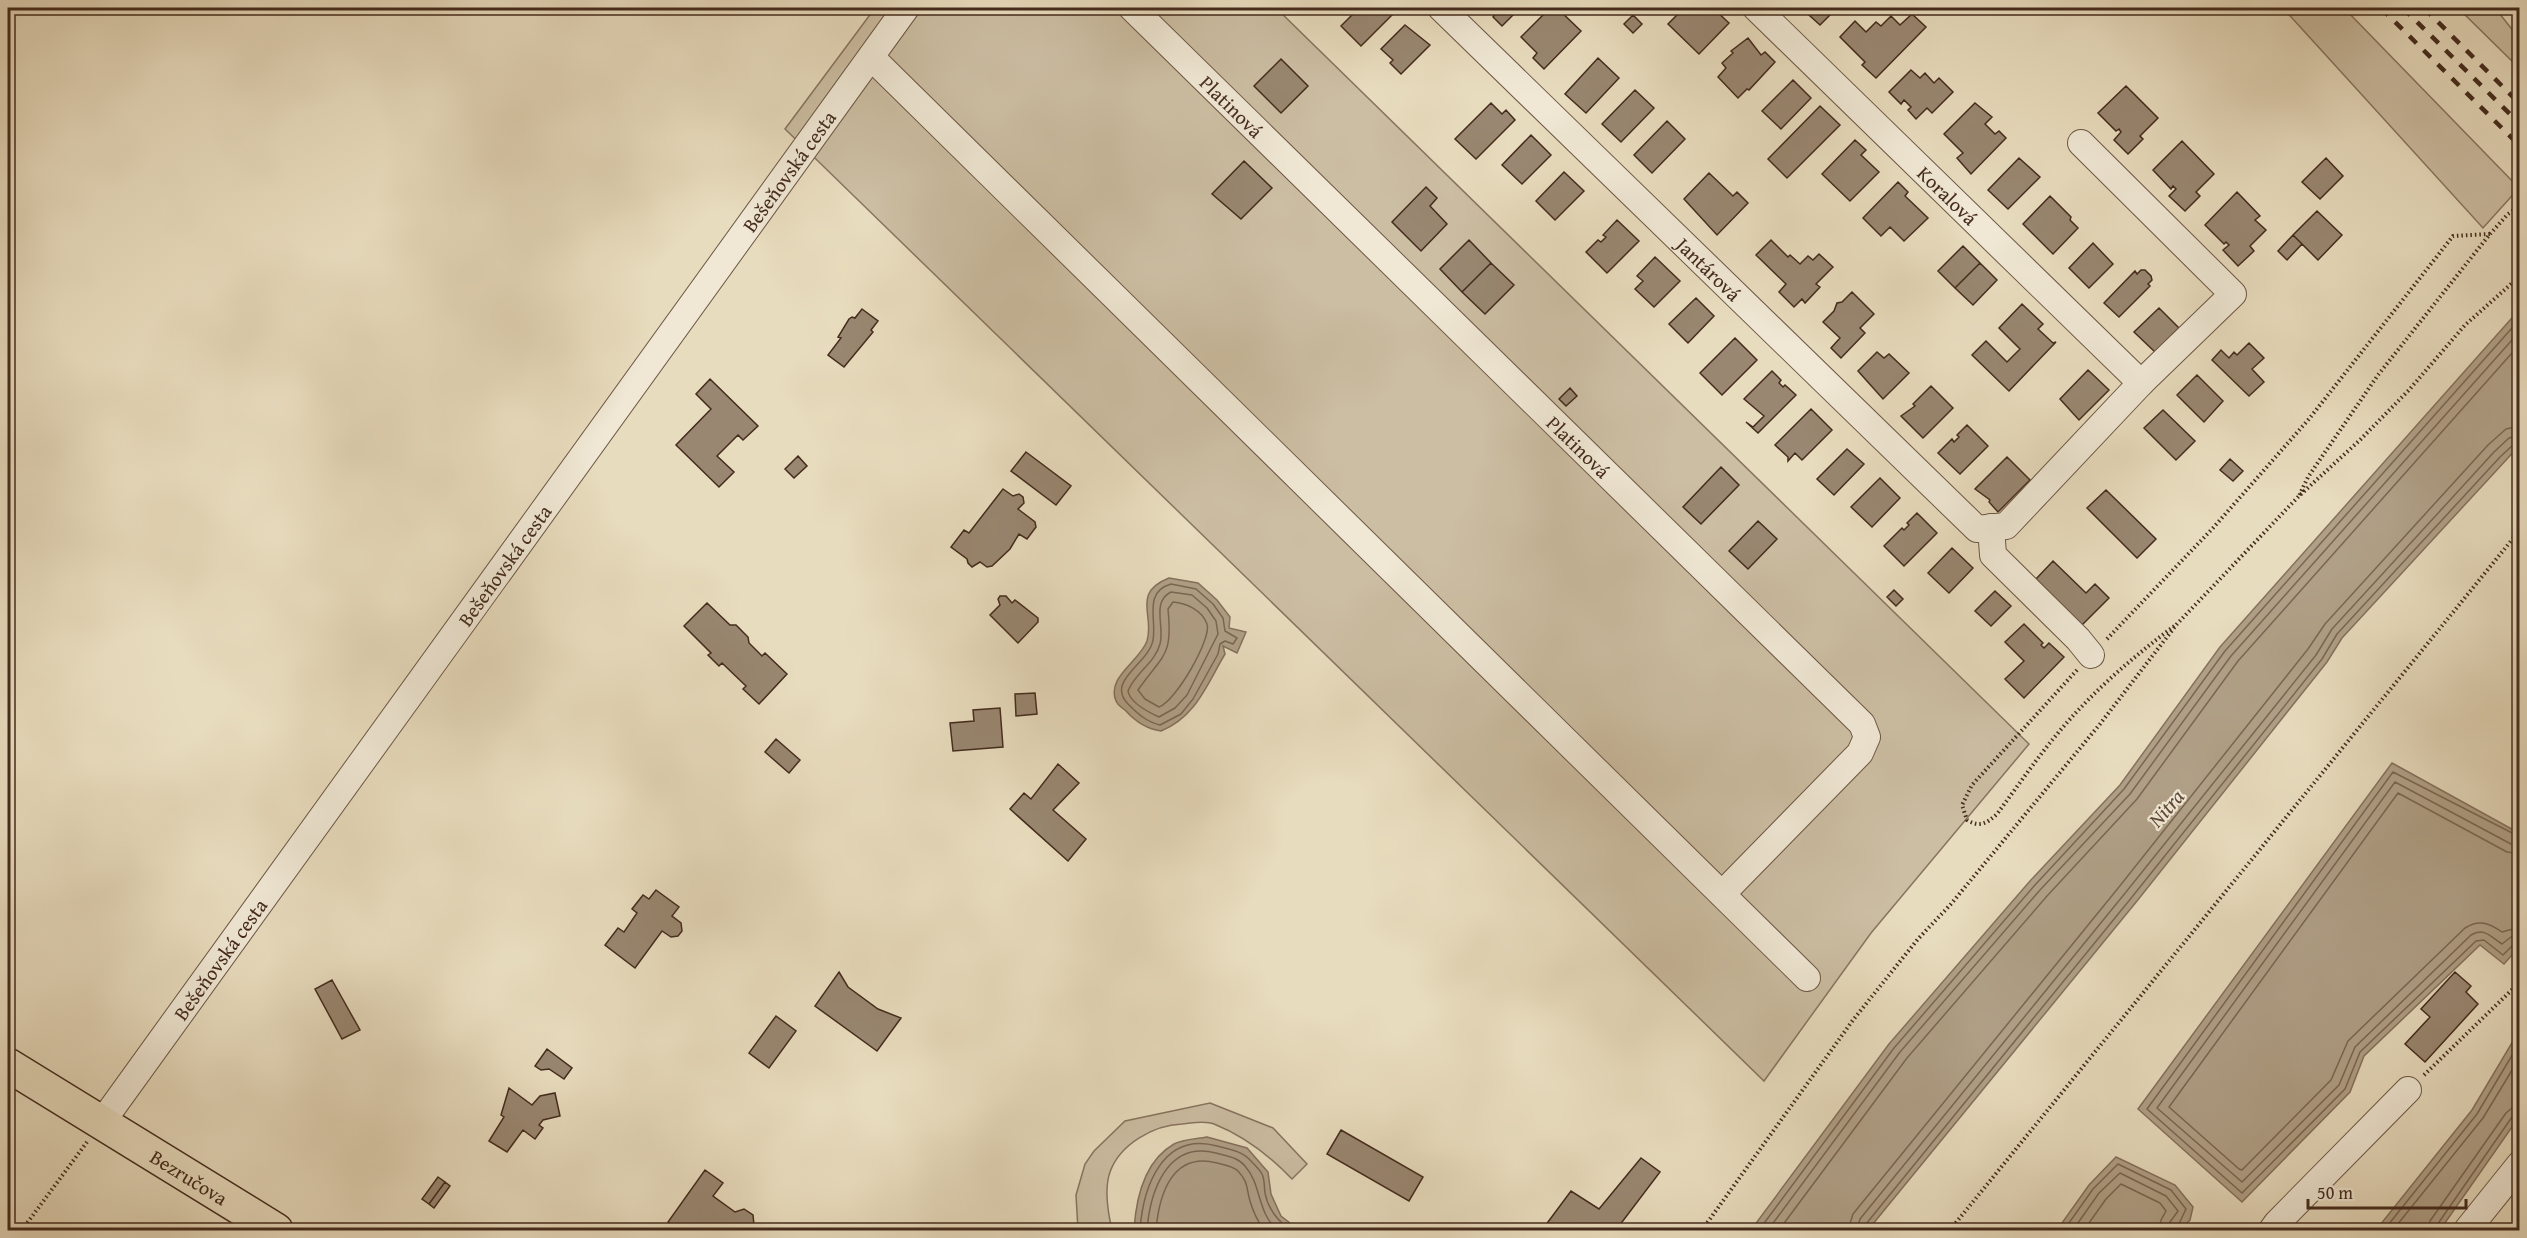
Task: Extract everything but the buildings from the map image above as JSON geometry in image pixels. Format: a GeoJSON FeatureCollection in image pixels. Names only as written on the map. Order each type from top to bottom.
{"type":"FeatureCollection","features":[{"type":"Feature","properties":{"kind":"main road","name":"Bezručova"},"geometry":{"type":"LineString","coordinates":[[8,1065],[276,1230]]}},
{"type":"Feature","properties":{"kind":"street","name":"Bešeňovská cesta"},"geometry":{"type":"LineString","coordinates":[[102,1122],[906,8]]}},
{"type":"Feature","properties":{"kind":"street","name":"Platinová"},"geometry":{"type":"LineString","coordinates":[[1132,8],[1862,724],[1867,737],[1860,753],[1722,894]]}},
{"type":"Feature","properties":{"kind":"street","name":"Jantárová"},"geometry":{"type":"LineString","coordinates":[[1441,8],[1984,528]]}},
{"type":"Feature","properties":{"kind":"street","name":"Koralová"},"geometry":{"type":"LineString","coordinates":[[1756,8],[2141,383]]}},
{"type":"Feature","properties":{"kind":"street"},"geometry":{"type":"LineString","coordinates":[[871,57],[1807,978]]}},
{"type":"Feature","properties":{"kind":"street"},"geometry":{"type":"LineString","coordinates":[[2080,143],[2233,294],[2141,383],[2006,526],[1984,528],[1993,555],[2078,639],[2091,655]]}},
{"type":"Feature","properties":{"kind":"street"},"geometry":{"type":"LineString","coordinates":[[2272,1230],[2408,1090]]}},
{"type":"Feature","properties":{"kind":"street"},"geometry":{"type":"LineString","coordinates":[[2467,1230],[2519,1167]]}},
{"type":"Feature","properties":{"kind":"path"},"geometry":{"type":"LineString","coordinates":[[2299,496],[2308,477],[2378,375],[2490,234],[2508,214],[2520,206]]}},
{"type":"Feature","properties":{"kind":"path"},"geometry":{"type":"LineString","coordinates":[[2177,624],[2141,651],[2095,693],[2058,732],[1997,814],[1987,823],[1980,825],[1967,820],[1962,805],[1972,785],[2091,655],[2213,528],[2309,419],[2448,246],[2453,236],[2490,234]]}},
{"type":"Feature","properties":{"kind":"path"},"geometry":{"type":"LineString","coordinates":[[1702,1230],[1853,1020],[1918,939],[1951,904],[2100,724],[2177,624],[2299,496],[2361,440],[2409,390],[2465,325],[2520,276]]}},
{"type":"Feature","properties":{"kind":"path"},"geometry":{"type":"LineString","coordinates":[[1950,1230],[2520,530]]}},
{"type":"Feature","properties":{"kind":"path"},"geometry":{"type":"LineString","coordinates":[[2408,1090],[2520,982]]}},
{"type":"Feature","properties":{"kind":"path"},"geometry":{"type":"LineString","coordinates":[[22,1230],[102,1122]]}},
{"type":"Feature","properties":{"kind":"shaded area"},"geometry":{"type":"Polygon","coordinates":[[[875,8],[1276,8],[2029,744],[1871,933],[1764,1081],[785,129],[875,8]]]}},
{"type":"Feature","properties":{"kind":"shaded area"},"geometry":{"type":"Polygon","coordinates":[[[2283,8],[2344,8],[2519,188],[2483,228],[2283,8]]]}},
{"type":"Feature","properties":{"kind":"shaded area"},"geometry":{"type":"Polygon","coordinates":[[[2458,8],[2495,8],[2519,38],[2519,68],[2458,8]]]}},
{"type":"Feature","properties":{"kind":"shaded area"},"geometry":{"type":"Polygon","coordinates":[[[1210,1103],[1273,1128],[1307,1164],[1292,1179],[1256,1147],[1214,1124],[1198,1122],[1160,1128],[1130,1145],[1115,1162],[1110,1172],[1107,1193],[1112,1230],[1078,1230],[1076,1195],[1085,1164],[1094,1151],[1125,1121],[1210,1103]]]}},
{"type":"Feature","properties":{"kind":"water","name":"Nitra"},"geometry":{"type":"Polygon","coordinates":[[[2519,310],[2519,446],[2342,638],[2327,662],[2137,901],[1868,1230],[1751,1230],[1889,1044],[2030,881],[2120,785],[2220,647],[2519,310]]]}},
{"type":"Feature","properties":{"kind":"water"},"geometry":{"type":"Polygon","coordinates":[[[1169,578],[1198,583],[1217,600],[1230,617],[1229,628],[1246,632],[1237,653],[1223,646],[1225,654],[1192,708],[1173,725],[1161,731],[1133,718],[1118,704],[1114,692],[1120,677],[1147,641],[1149,632],[1147,598],[1157,584],[1169,578]]]}},
{"type":"Feature","properties":{"kind":"water"},"geometry":{"type":"Polygon","coordinates":[[[2392,763],[2519,833],[2519,947],[2504,964],[2480,945],[2364,1056],[2350,1092],[2242,1202],[2138,1109],[2392,763]]]}},
{"type":"Feature","properties":{"kind":"water"},"geometry":{"type":"Polygon","coordinates":[[[2519,1031],[2519,1117],[2440,1230],[2376,1230],[2472,1110],[2519,1031]]]}},
{"type":"Feature","properties":{"kind":"water"},"geometry":{"type":"Polygon","coordinates":[[[1207,1137],[1247,1148],[1268,1172],[1271,1194],[1281,1216],[1299,1230],[1134,1230],[1140,1193],[1155,1160],[1178,1142],[1207,1137]]]}},
{"type":"Feature","properties":{"kind":"water"},"geometry":{"type":"Polygon","coordinates":[[[2116,1157],[2175,1185],[2193,1207],[2190,1220],[2180,1230],[2057,1230],[2089,1185],[2116,1157]]]}},
{"type":"Feature","properties":{"kind":"railway"},"geometry":{"type":"LineString","coordinates":[[2381,8],[2520,146]]}},
{"type":"Feature","properties":{"kind":"railway"},"geometry":{"type":"LineString","coordinates":[[2403,8],[2520,124]]}},
{"type":"Feature","properties":{"kind":"railway"},"geometry":{"type":"LineString","coordinates":[[2424,8],[2520,104]]}}]}
